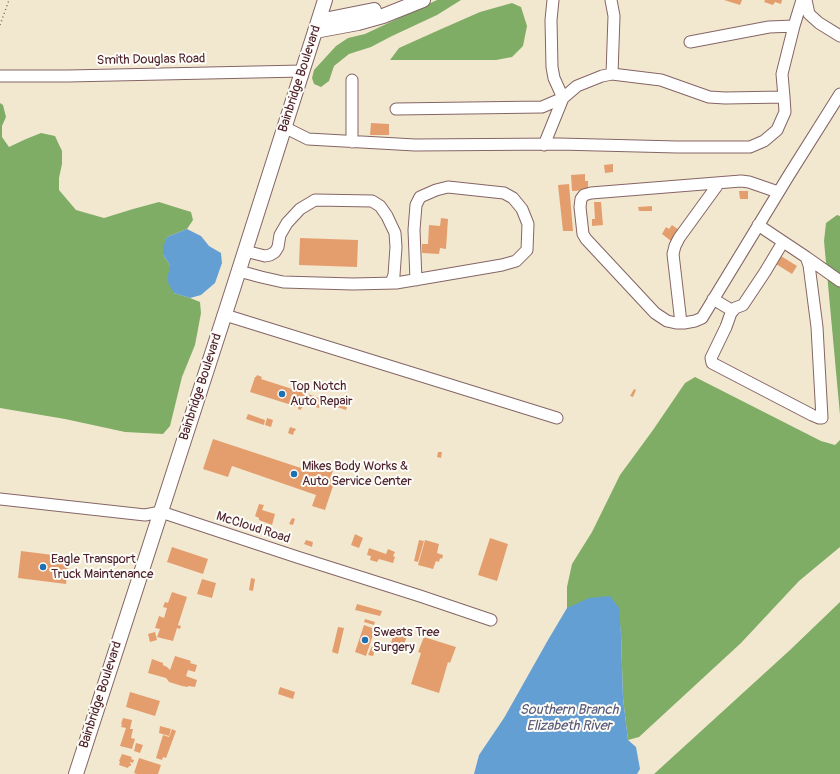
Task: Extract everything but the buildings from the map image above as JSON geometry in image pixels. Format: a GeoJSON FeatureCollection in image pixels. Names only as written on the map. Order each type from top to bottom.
{"type":"FeatureCollection","features":[{"type":"Feature","properties":{"kind":"main road","name":"Bainbridge Boulevard"},"geometry":{"type":"LineString","coordinates":[[76,774],[225,315],[325,0]]}},
{"type":"Feature","properties":{"kind":"main road"},"geometry":{"type":"LineString","coordinates":[[317,26],[392,5],[402,0]]}},
{"type":"Feature","properties":{"kind":"main road"},"geometry":{"type":"LineString","coordinates":[[317,26],[358,23],[383,16],[423,0]]}},
{"type":"Feature","properties":{"kind":"street"},"geometry":{"type":"LineString","coordinates":[[544,145],[563,98],[554,78],[552,67],[551,20],[553,0]]}},
{"type":"Feature","properties":{"kind":"street"},"geometry":{"type":"LineString","coordinates":[[611,0],[614,16],[612,74]]}},
{"type":"Feature","properties":{"kind":"street"},"geometry":{"type":"LineString","coordinates":[[284,127],[308,139],[415,145],[750,147],[764,141],[777,130],[785,112],[782,74],[802,0]]}},
{"type":"Feature","properties":{"kind":"street"},"geometry":{"type":"LineString","coordinates":[[806,0],[809,14],[819,23],[840,36]]}},
{"type":"Feature","properties":{"kind":"street"},"geometry":{"type":"LineString","coordinates":[[690,42],[769,27],[794,26]]}},
{"type":"Feature","properties":{"kind":"street","name":"Smith Douglas Road"},"geometry":{"type":"LineString","coordinates":[[0,76],[302,71]]}},
{"type":"Feature","properties":{"kind":"street"},"geometry":{"type":"LineString","coordinates":[[396,109],[542,107],[563,98],[577,86],[602,76],[612,74],[662,80],[710,97],[784,97]]}},
{"type":"Feature","properties":{"kind":"street"},"geometry":{"type":"LineString","coordinates":[[352,80],[352,142]]}},
{"type":"Feature","properties":{"kind":"street"},"geometry":{"type":"LineString","coordinates":[[778,192],[749,182],[741,181],[591,193],[584,195],[581,199],[580,207],[583,234],[655,313],[667,321],[676,323],[695,321],[702,318],[778,192],[840,94]]}},
{"type":"Feature","properties":{"kind":"street"},"geometry":{"type":"LineString","coordinates":[[681,323],[673,254],[674,250],[679,238],[719,183]]}},
{"type":"Feature","properties":{"kind":"street"},"geometry":{"type":"LineString","coordinates":[[239,271],[283,282],[353,284],[391,283],[416,280],[502,265],[516,261],[526,250],[528,224],[522,209],[513,198],[504,193],[497,192],[448,187],[436,190],[420,197],[416,205],[414,230],[416,280]]}},
{"type":"Feature","properties":{"kind":"street"},"geometry":{"type":"LineString","coordinates":[[245,250],[265,256],[275,252],[278,247],[280,235],[287,223],[300,209],[315,200],[372,201],[380,206],[388,216],[395,233],[396,248],[394,275],[391,283]]}},
{"type":"Feature","properties":{"kind":"street"},"geometry":{"type":"LineString","coordinates":[[758,225],[840,281]]}},
{"type":"Feature","properties":{"kind":"street"},"geometry":{"type":"LineString","coordinates":[[783,242],[743,305],[735,308],[731,313],[711,358],[712,362],[819,418],[822,418],[817,327],[809,265],[806,257]]}},
{"type":"Feature","properties":{"kind":"street"},"geometry":{"type":"LineString","coordinates":[[713,300],[733,311]]}},
{"type":"Feature","properties":{"kind":"street"},"geometry":{"type":"LineString","coordinates":[[225,315],[556,418]]}},
{"type":"Feature","properties":{"kind":"street","name":"McCloud Road"},"geometry":{"type":"LineString","coordinates":[[0,499],[140,515],[161,512],[491,620]]}},
{"type":"Feature","properties":{"kind":"path"},"geometry":{"type":"LineString","coordinates":[[0,25],[9,0]]}},
{"type":"Feature","properties":{"kind":"green space"},"geometry":{"type":"Polygon","coordinates":[[[437,0],[461,0],[437,15],[371,47],[349,54],[334,66],[329,81],[321,87],[314,84],[312,78],[314,70],[336,46],[348,38],[365,34],[437,0]]]}},
{"type":"Feature","properties":{"kind":"green space"},"geometry":{"type":"Polygon","coordinates":[[[512,3],[521,7],[527,26],[523,46],[512,57],[496,60],[390,60],[399,48],[480,12],[512,3]]]}},
{"type":"Feature","properties":{"kind":"green space"},"geometry":{"type":"Polygon","coordinates":[[[0,103],[3,105],[6,117],[2,126],[2,137],[9,147],[41,133],[55,136],[62,151],[59,190],[76,210],[104,218],[159,202],[191,212],[193,220],[187,229],[167,237],[163,255],[170,265],[174,293],[200,302],[201,313],[195,345],[182,377],[170,426],[163,434],[125,432],[65,419],[0,408],[0,103]]]}},
{"type":"Feature","properties":{"kind":"green space"},"geometry":{"type":"Polygon","coordinates":[[[837,215],[840,216],[840,415],[824,241],[826,223],[837,215]]]}},
{"type":"Feature","properties":{"kind":"green space"},"geometry":{"type":"Polygon","coordinates":[[[695,377],[821,441],[835,445],[840,440],[840,547],[799,581],[741,643],[639,737],[628,740],[623,698],[621,634],[618,608],[567,608],[567,587],[572,564],[592,532],[620,475],[685,383],[695,377]]]}},
{"type":"Feature","properties":{"kind":"green space"},"geometry":{"type":"Polygon","coordinates":[[[840,602],[840,774],[654,774],[790,650],[840,602]]]}},
{"type":"Feature","properties":{"kind":"water"},"geometry":{"type":"Polygon","coordinates":[[[187,229],[201,236],[209,246],[221,253],[222,263],[215,283],[201,295],[190,298],[174,293],[167,281],[170,265],[163,255],[163,247],[167,237],[187,229]]]}},
{"type":"Feature","properties":{"kind":"water","name":"Southern Branch Elizabeth River"},"geometry":{"type":"Polygon","coordinates":[[[610,596],[619,608],[623,698],[628,740],[636,747],[640,769],[637,774],[474,774],[479,755],[504,718],[567,608],[589,598],[610,596]]]}},
{"type":"Feature","properties":{"kind":"place","name":"Top Notch Auto Repair"},"geometry":{"type":"Point","coordinates":[282,394]}},
{"type":"Feature","properties":{"kind":"place","name":"Mikes Body Works & Auto Service Center"},"geometry":{"type":"Point","coordinates":[294,474]}},
{"type":"Feature","properties":{"kind":"place","name":"Eagle Transport Truck Maintenance"},"geometry":{"type":"Point","coordinates":[43,567]}},
{"type":"Feature","properties":{"kind":"place","name":"Sweats Tree Surgery"},"geometry":{"type":"Point","coordinates":[365,640]}}]}
